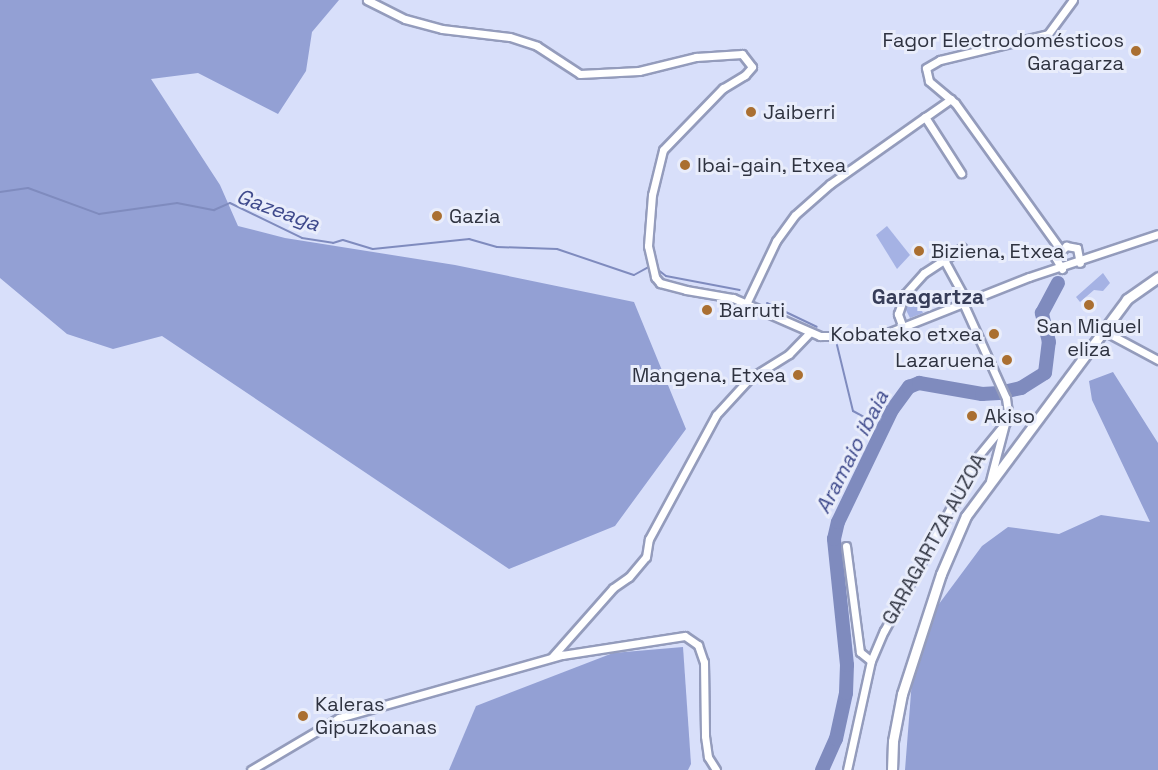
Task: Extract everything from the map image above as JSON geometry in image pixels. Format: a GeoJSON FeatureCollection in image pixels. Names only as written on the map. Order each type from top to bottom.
{"type":"FeatureCollection","features":[{"type":"Feature","properties":{"kind":"main road"},"geometry":{"type":"LineString","coordinates":[[892,770],[902,694],[938,585],[963,524],[990,481],[1102,330],[1127,299],[1158,277]]}},
{"type":"Feature","properties":{"kind":"street"},"geometry":{"type":"LineString","coordinates":[[367,0],[405,19],[442,28],[510,37],[537,46],[580,74],[639,71],[715,54],[742,54],[752,68],[746,75],[723,88],[663,150],[652,195],[648,246],[660,283],[746,304],[809,333],[851,338],[880,336],[1051,271],[1080,263],[1158,234]]}},
{"type":"Feature","properties":{"kind":"street"},"geometry":{"type":"LineString","coordinates":[[1060,249],[951,99],[929,81],[926,68],[930,63],[1043,36],[1055,28],[1073,0]]}},
{"type":"Feature","properties":{"kind":"street"},"geometry":{"type":"LineString","coordinates":[[746,304],[776,241],[794,216],[830,184],[951,99]]}},
{"type":"Feature","properties":{"kind":"street"},"geometry":{"type":"LineString","coordinates":[[925,117],[961,173]]}},
{"type":"Feature","properties":{"kind":"street"},"geometry":{"type":"LineString","coordinates":[[1060,249],[1074,246],[1081,256],[1080,263]]}},
{"type":"Feature","properties":{"kind":"street"},"geometry":{"type":"LineString","coordinates":[[903,328],[898,314],[906,294],[924,273],[962,248]]}},
{"type":"Feature","properties":{"kind":"street"},"geometry":{"type":"LineString","coordinates":[[1060,249],[1055,260],[1062,269]]}},
{"type":"Feature","properties":{"kind":"street"},"geometry":{"type":"LineString","coordinates":[[944,260],[966,303],[1006,398],[1006,422],[990,481]]}},
{"type":"Feature","properties":{"kind":"street"},"geometry":{"type":"LineString","coordinates":[[1102,330],[1158,360]]}},
{"type":"Feature","properties":{"kind":"street"},"geometry":{"type":"LineString","coordinates":[[550,659],[613,588],[629,577],[646,557],[649,539],[717,415],[749,379],[789,354],[809,333]]}},
{"type":"Feature","properties":{"kind":"street","name":"GARAGARTZA AUZOA"},"geometry":{"type":"LineString","coordinates":[[847,770],[870,661],[979,455],[1006,422]]}},
{"type":"Feature","properties":{"kind":"street","name":"GARAGARTZA AUZOA"},"geometry":{"type":"LineString","coordinates":[[846,546],[860,652],[870,661]]}},
{"type":"Feature","properties":{"kind":"street"},"geometry":{"type":"LineString","coordinates":[[251,770],[339,718],[550,659],[660,637],[685,636],[698,645],[704,662],[705,736],[708,757],[716,770]]}},
{"type":"Feature","properties":{"kind":"shaded area"},"geometry":{"type":"Polygon","coordinates":[[[0,0],[339,0],[312,32],[306,71],[278,114],[198,73],[151,79],[220,185],[238,226],[285,238],[455,265],[634,302],[686,429],[615,526],[509,569],[162,336],[113,349],[67,334],[0,278],[0,0]]]}},
{"type":"Feature","properties":{"kind":"shaded area"},"geometry":{"type":"Polygon","coordinates":[[[887,226],[910,255],[897,269],[876,235],[887,226]]]}},
{"type":"Feature","properties":{"kind":"shaded area"},"geometry":{"type":"Polygon","coordinates":[[[1103,273],[1110,283],[1103,291],[1094,290],[1080,302],[1076,297],[1103,273]]]}},
{"type":"Feature","properties":{"kind":"shaded area"},"geometry":{"type":"Polygon","coordinates":[[[913,294],[923,313],[910,318],[905,308],[913,294]]]}},
{"type":"Feature","properties":{"kind":"shaded area"},"geometry":{"type":"Polygon","coordinates":[[[1113,372],[1158,443],[1158,770],[905,770],[912,680],[933,612],[982,546],[1008,527],[1059,534],[1101,515],[1150,522],[1092,400],[1089,381],[1113,372]]]}},
{"type":"Feature","properties":{"kind":"shaded area"},"geometry":{"type":"Polygon","coordinates":[[[683,647],[691,764],[688,770],[449,770],[476,706],[613,653],[683,647]]]}},
{"type":"Feature","properties":{"kind":"waterway","name":"Gazeaga"},"geometry":{"type":"LineString","coordinates":[[0,192],[28,188],[99,214],[177,203],[214,210],[230,203],[302,238],[333,243],[343,240],[373,249],[469,239],[497,247],[557,249],[634,275],[650,266]]}},
{"type":"Feature","properties":{"kind":"waterway","name":"Gazeaga"},"geometry":{"type":"LineString","coordinates":[[657,269],[666,276],[740,290]]}},
{"type":"Feature","properties":{"kind":"waterway","name":"Aramaio ibaia"},"geometry":{"type":"LineString","coordinates":[[822,770],[836,739],[846,693],[847,665],[834,539],[838,522],[892,410],[909,387],[919,383],[982,394],[999,393],[1021,388],[1045,373],[1049,342],[1042,313],[1058,283]]}},
{"type":"Feature","properties":{"kind":"waterway","name":"Gazeaga"},"geometry":{"type":"LineString","coordinates":[[767,303],[817,327]]}},
{"type":"Feature","properties":{"kind":"waterway","name":"Gazeaga"},"geometry":{"type":"LineString","coordinates":[[837,345],[853,411],[866,418],[892,410]]}},
{"type":"Feature","properties":{"kind":"place","name":"Fagor Electrodomésticos Garagarza"},"geometry":{"type":"Point","coordinates":[1136,51]}},
{"type":"Feature","properties":{"kind":"place","name":"Jaiberri"},"geometry":{"type":"Point","coordinates":[751,112]}},
{"type":"Feature","properties":{"kind":"place","name":"Ibai-gain, Etxea"},"geometry":{"type":"Point","coordinates":[685,165]}},
{"type":"Feature","properties":{"kind":"place","name":"Gazia"},"geometry":{"type":"Point","coordinates":[437,216]}},
{"type":"Feature","properties":{"kind":"place","name":"Biziena, Etxea"},"geometry":{"type":"Point","coordinates":[919,251]}},
{"type":"Feature","properties":{"kind":"place","name":"San Miguel eliza"},"geometry":{"type":"Point","coordinates":[1089,305]}},
{"type":"Feature","properties":{"kind":"place","name":"Barruti"},"geometry":{"type":"Point","coordinates":[707,310]}},
{"type":"Feature","properties":{"kind":"place","name":"Kobateko etxea"},"geometry":{"type":"Point","coordinates":[994,334]}},
{"type":"Feature","properties":{"kind":"place","name":"Lazaruena"},"geometry":{"type":"Point","coordinates":[1007,360]}},
{"type":"Feature","properties":{"kind":"place","name":"Mangena, Etxea"},"geometry":{"type":"Point","coordinates":[798,375]}},
{"type":"Feature","properties":{"kind":"place","name":"Akiso"},"geometry":{"type":"Point","coordinates":[972,416]}},
{"type":"Feature","properties":{"kind":"place","name":"Kaleras Gipuzkoanas"},"geometry":{"type":"Point","coordinates":[303,716]}},
{"type":"Feature","properties":{"kind":"district","name":"Garagartza"},"geometry":{"type":"Point","coordinates":[928,297]}}]}
